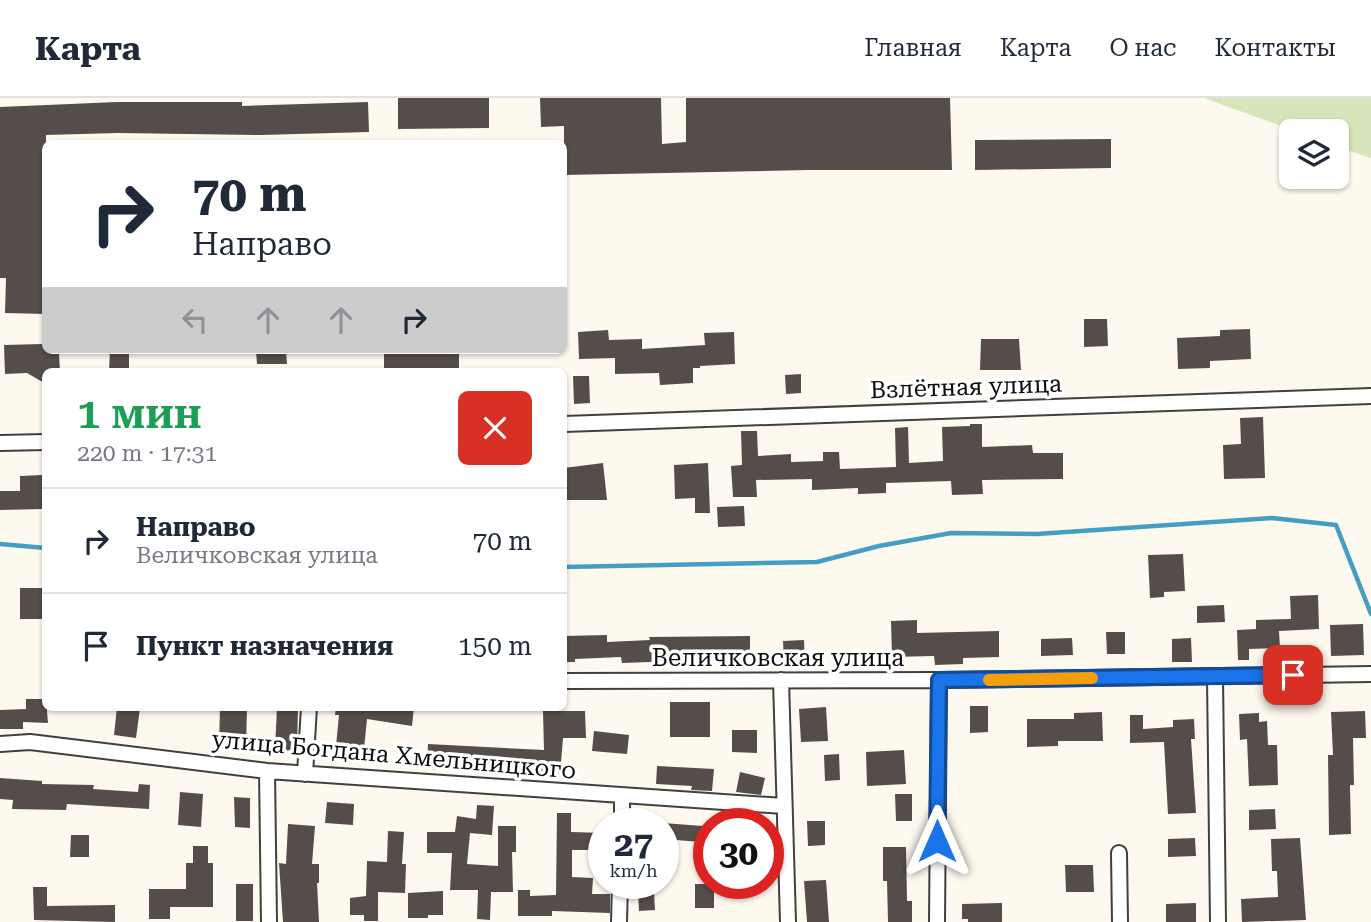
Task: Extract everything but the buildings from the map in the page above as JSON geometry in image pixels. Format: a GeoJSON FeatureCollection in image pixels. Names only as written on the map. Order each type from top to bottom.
{"type":"FeatureCollection","features":[{"type":"Feature","properties":{"kind":"street","name":"Взлётная улица"},"geometry":{"type":"LineString","coordinates":[[567,424],[1371,396]]}},
{"type":"Feature","properties":{"kind":"street"},"geometry":{"type":"LineString","coordinates":[[0,443],[42,442]]}},
{"type":"Feature","properties":{"kind":"street","name":"Величковская улица"},"geometry":{"type":"LineString","coordinates":[[567,681],[939,680],[1371,674]]}},
{"type":"Feature","properties":{"kind":"street"},"geometry":{"type":"LineString","coordinates":[[1215,677],[1218,922]]}},
{"type":"Feature","properties":{"kind":"street"},"geometry":{"type":"LineString","coordinates":[[781,680],[788,922]]}},
{"type":"Feature","properties":{"kind":"street"},"geometry":{"type":"LineString","coordinates":[[937,922],[939,680]]}},
{"type":"Feature","properties":{"kind":"street"},"geometry":{"type":"LineString","coordinates":[[305,774],[309,711]]}},
{"type":"Feature","properties":{"kind":"street","name":"улица Богдана Хмельницкого"},"geometry":{"type":"LineString","coordinates":[[0,744],[30,742],[267,771],[785,806]]}},
{"type":"Feature","properties":{"kind":"street"},"geometry":{"type":"LineString","coordinates":[[267,771],[269,922]]}},
{"type":"Feature","properties":{"kind":"street"},"geometry":{"type":"LineString","coordinates":[[622,796],[622,808]]}},
{"type":"Feature","properties":{"kind":"street"},"geometry":{"type":"LineString","coordinates":[[1119,853],[1120,922]]}},
{"type":"Feature","properties":{"kind":"street"},"geometry":{"type":"LineString","coordinates":[[619,922],[620,899]]}},
{"type":"Feature","properties":{"kind":"green space"},"geometry":{"type":"Polygon","coordinates":[[[1204,98],[1371,98],[1371,158],[1349,151],[1349,119],[1279,119],[1279,125],[1204,98]]]}},
{"type":"Feature","properties":{"kind":"waterway"},"geometry":{"type":"LineString","coordinates":[[567,567],[817,562],[879,546],[951,533],[1037,534],[1272,518],[1336,525],[1371,614]]}},
{"type":"Feature","properties":{"kind":"waterway"},"geometry":{"type":"LineString","coordinates":[[0,544],[42,548]]}},
{"type":"Feature","properties":{"kind":"slow traffic"},"geometry":{"type":"LineString","coordinates":[[989,680],[1092,678]]}},
{"type":"Feature","properties":{"kind":"route"},"geometry":{"type":"LineString","coordinates":[[937,841],[939,680],[1293,675]]}}]}
